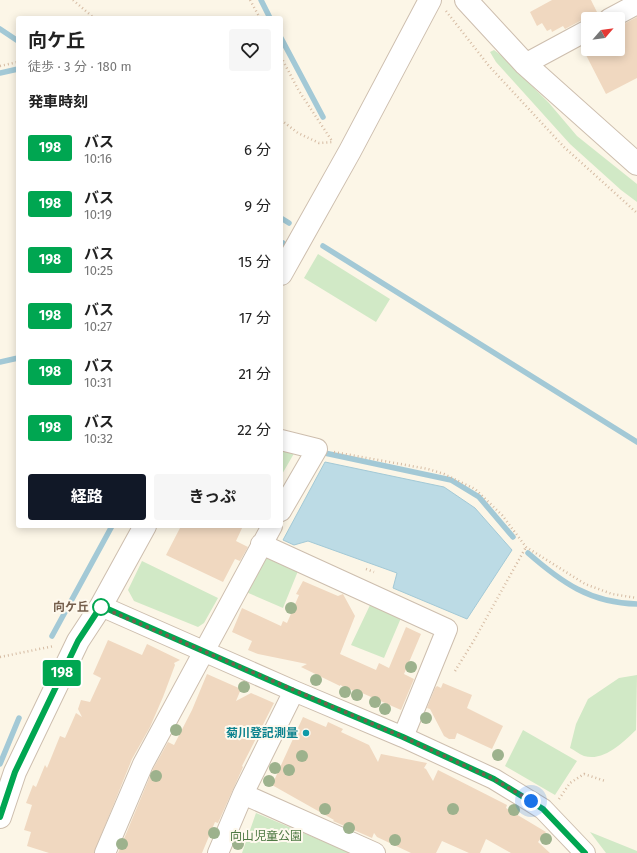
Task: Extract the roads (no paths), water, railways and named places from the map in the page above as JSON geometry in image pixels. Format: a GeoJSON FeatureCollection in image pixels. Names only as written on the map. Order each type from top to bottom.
{"type":"FeatureCollection","features":[{"type":"Feature","properties":{"kind":"street"},"geometry":{"type":"LineString","coordinates":[[466,0],[525,64],[636,161]]}},
{"type":"Feature","properties":{"kind":"street"},"geometry":{"type":"LineString","coordinates":[[283,270],[342,147],[436,3]]}},
{"type":"Feature","properties":{"kind":"street"},"geometry":{"type":"LineString","coordinates":[[622,12],[637,4]]}},
{"type":"Feature","properties":{"kind":"street"},"geometry":{"type":"LineString","coordinates":[[525,64],[581,34]]}},
{"type":"Feature","properties":{"kind":"street"},"geometry":{"type":"LineString","coordinates":[[283,440],[317,449],[283,508]]}},
{"type":"Feature","properties":{"kind":"street"},"geometry":{"type":"LineString","coordinates":[[0,817],[15,772],[78,641],[101,606],[144,528]]}},
{"type":"Feature","properties":{"kind":"street"},"geometry":{"type":"LineString","coordinates":[[105,853],[143,764],[271,528]]}},
{"type":"Feature","properties":{"kind":"street"},"geometry":{"type":"LineString","coordinates":[[262,544],[447,629],[403,737]]}},
{"type":"Feature","properties":{"kind":"street"},"geometry":{"type":"LineString","coordinates":[[101,606],[403,737],[494,779],[543,809],[585,853]]}},
{"type":"Feature","properties":{"kind":"street"},"geometry":{"type":"LineString","coordinates":[[218,853],[243,794],[294,691]]}},
{"type":"Feature","properties":{"kind":"street"},"geometry":{"type":"LineString","coordinates":[[243,794],[375,853]]}},
{"type":"Feature","properties":{"kind":"water"},"geometry":{"type":"Polygon","coordinates":[[[325,462],[444,487],[475,508],[512,550],[467,619],[393,588],[397,573],[308,541],[294,545],[283,540],[325,462]]]}},
{"type":"Feature","properties":{"kind":"waterway"},"geometry":{"type":"LineString","coordinates":[[261,0],[269,16]]}},
{"type":"Feature","properties":{"kind":"waterway"},"geometry":{"type":"LineString","coordinates":[[0,29],[16,40]]}},
{"type":"Feature","properties":{"kind":"waterway"},"geometry":{"type":"LineString","coordinates":[[283,42],[323,117]]}},
{"type":"Feature","properties":{"kind":"waterway"},"geometry":{"type":"LineString","coordinates":[[0,73],[16,69]]}},
{"type":"Feature","properties":{"kind":"waterway"},"geometry":{"type":"LineString","coordinates":[[283,219],[289,223]]}},
{"type":"Feature","properties":{"kind":"waterway"},"geometry":{"type":"LineString","coordinates":[[323,246],[637,442]]}},
{"type":"Feature","properties":{"kind":"waterway"},"geometry":{"type":"LineString","coordinates":[[0,362],[16,358]]}},
{"type":"Feature","properties":{"kind":"waterway"},"geometry":{"type":"LineString","coordinates":[[320,452],[451,480],[479,497],[513,537]]}},
{"type":"Feature","properties":{"kind":"waterway"},"geometry":{"type":"LineString","coordinates":[[52,636],[111,528]]}},
{"type":"Feature","properties":{"kind":"waterway"},"geometry":{"type":"LineString","coordinates":[[528,553],[552,573],[577,589],[605,600],[637,604]]}},
{"type":"Feature","properties":{"kind":"waterway"},"geometry":{"type":"LineString","coordinates":[[0,764],[19,718]]}},
{"type":"Feature","properties":{"kind":"place","name":"向ケ丘"},"geometry":{"type":"Point","coordinates":[101,607]}},
{"type":"Feature","properties":{"kind":"place","name":"菊川登記測量"},"geometry":{"type":"Point","coordinates":[306,733]}},
{"type":"Feature","properties":{"kind":"park label","name":"向山児童公園"},"geometry":{"type":"Point","coordinates":[266,836]}}]}
